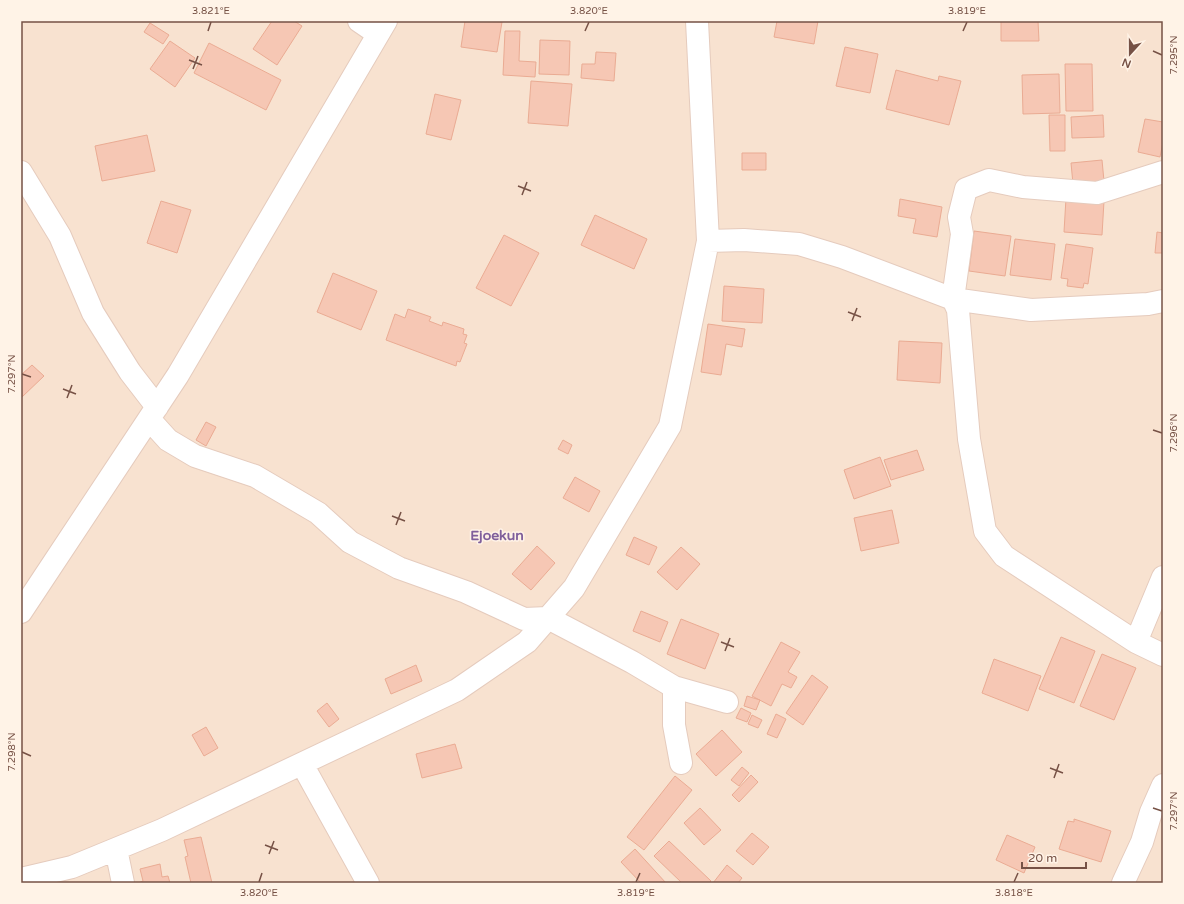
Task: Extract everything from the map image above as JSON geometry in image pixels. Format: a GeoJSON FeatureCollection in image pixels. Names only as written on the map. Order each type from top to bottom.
{"type":"FeatureCollection","features":[{"type":"Feature","properties":{"kind":"street"},"geometry":{"type":"LineString","coordinates":[[21,612],[182,368],[382,27],[359,21]]}},
{"type":"Feature","properties":{"kind":"street"},"geometry":{"type":"LineString","coordinates":[[21,879],[72,868],[116,849],[302,764],[457,690],[527,642],[574,588],[670,426],[708,241],[697,21]]}},
{"type":"Feature","properties":{"kind":"street"},"geometry":{"type":"LineString","coordinates":[[21,172],[60,236],[93,313],[130,372],[168,440],[195,456],[255,476],[318,513],[350,542],[399,568],[466,592],[524,619],[548,618],[632,662],[674,687],[727,702]]}},
{"type":"Feature","properties":{"kind":"street"},"geometry":{"type":"LineString","coordinates":[[1163,172],[1097,193],[1023,187],[989,180],[966,189],[959,217],[962,234],[953,299],[958,310],[968,439],[985,532],[1004,556],[1136,642],[1163,655]]}},
{"type":"Feature","properties":{"kind":"street"},"geometry":{"type":"LineString","coordinates":[[708,241],[744,240],[799,244],[842,257],[953,299],[1031,310],[1158,306]]}},
{"type":"Feature","properties":{"kind":"street"},"geometry":{"type":"LineString","coordinates":[[1136,642],[1163,577]]}},
{"type":"Feature","properties":{"kind":"street"},"geometry":{"type":"LineString","coordinates":[[674,687],[674,725],[681,763]]}},
{"type":"Feature","properties":{"kind":"street"},"geometry":{"type":"LineString","coordinates":[[302,764],[368,883]]}},
{"type":"Feature","properties":{"kind":"street"},"geometry":{"type":"LineString","coordinates":[[1123,883],[1142,842],[1151,812],[1163,785]]}},
{"type":"Feature","properties":{"kind":"street"},"geometry":{"type":"LineString","coordinates":[[116,849],[123,883]]}},
{"type":"Feature","properties":{"kind":"shaded area"},"geometry":{"type":"Polygon","coordinates":[[[21,21],[1163,21],[1163,883],[21,883],[21,21]]]}},
{"type":"Feature","properties":{"kind":"building"},"geometry":{"type":"Polygon","coordinates":[[[272,21],[294,21],[302,26],[277,65],[253,49],[272,21]]]}},
{"type":"Feature","properties":{"kind":"building"},"geometry":{"type":"Polygon","coordinates":[[[465,21],[502,22],[497,52],[461,47],[465,21]]]}},
{"type":"Feature","properties":{"kind":"building"},"geometry":{"type":"Polygon","coordinates":[[[777,21],[818,21],[814,44],[774,37],[777,21]]]}},
{"type":"Feature","properties":{"kind":"building"},"geometry":{"type":"Polygon","coordinates":[[[1001,21],[1038,21],[1039,41],[1001,41],[1001,21]]]}},
{"type":"Feature","properties":{"kind":"building"},"geometry":{"type":"Polygon","coordinates":[[[150,23],[169,35],[163,44],[144,32],[150,23]]]}},
{"type":"Feature","properties":{"kind":"building"},"geometry":{"type":"Polygon","coordinates":[[[505,31],[520,31],[519,61],[536,62],[535,77],[503,75],[505,31]]]}},
{"type":"Feature","properties":{"kind":"building"},"geometry":{"type":"Polygon","coordinates":[[[540,40],[570,41],[569,75],[539,74],[540,40]]]}},
{"type":"Feature","properties":{"kind":"building"},"geometry":{"type":"Polygon","coordinates":[[[170,41],[195,58],[175,87],[150,69],[170,41]]]}},
{"type":"Feature","properties":{"kind":"building"},"geometry":{"type":"Polygon","coordinates":[[[209,43],[281,80],[266,110],[194,73],[209,43]]]}},
{"type":"Feature","properties":{"kind":"building"},"geometry":{"type":"Polygon","coordinates":[[[845,47],[878,54],[870,93],[836,86],[845,47]]]}},
{"type":"Feature","properties":{"kind":"building"},"geometry":{"type":"Polygon","coordinates":[[[596,52],[616,53],[614,81],[581,78],[582,64],[595,64],[596,52]]]}},
{"type":"Feature","properties":{"kind":"building"},"geometry":{"type":"Polygon","coordinates":[[[1065,64],[1092,64],[1093,111],[1066,111],[1065,64]]]}},
{"type":"Feature","properties":{"kind":"building"},"geometry":{"type":"Polygon","coordinates":[[[896,70],[938,81],[939,76],[961,81],[949,125],[886,109],[896,70]]]}},
{"type":"Feature","properties":{"kind":"building"},"geometry":{"type":"Polygon","coordinates":[[[1059,74],[1060,113],[1023,114],[1022,75],[1059,74]]]}},
{"type":"Feature","properties":{"kind":"building"},"geometry":{"type":"Polygon","coordinates":[[[531,81],[572,84],[568,126],[528,123],[531,81]]]}},
{"type":"Feature","properties":{"kind":"building"},"geometry":{"type":"Polygon","coordinates":[[[435,94],[461,100],[451,140],[426,134],[435,94]]]}},
{"type":"Feature","properties":{"kind":"building"},"geometry":{"type":"Polygon","coordinates":[[[1049,115],[1065,115],[1065,151],[1050,151],[1049,115]]]}},
{"type":"Feature","properties":{"kind":"building"},"geometry":{"type":"Polygon","coordinates":[[[1103,115],[1104,137],[1072,138],[1071,117],[1103,115]]]}},
{"type":"Feature","properties":{"kind":"building"},"geometry":{"type":"Polygon","coordinates":[[[1145,119],[1163,122],[1163,142],[1160,157],[1138,152],[1145,119]]]}},
{"type":"Feature","properties":{"kind":"building"},"geometry":{"type":"Polygon","coordinates":[[[147,135],[155,171],[102,181],[95,146],[147,135]]]}},
{"type":"Feature","properties":{"kind":"building"},"geometry":{"type":"Polygon","coordinates":[[[742,153],[766,153],[766,170],[742,170],[742,153]]]}},
{"type":"Feature","properties":{"kind":"building"},"geometry":{"type":"Polygon","coordinates":[[[1102,160],[1104,181],[1073,184],[1071,163],[1102,160]]]}},
{"type":"Feature","properties":{"kind":"building"},"geometry":{"type":"Polygon","coordinates":[[[1066,198],[1104,201],[1102,235],[1064,232],[1066,198]]]}},
{"type":"Feature","properties":{"kind":"building"},"geometry":{"type":"Polygon","coordinates":[[[900,199],[942,207],[937,237],[913,233],[916,219],[898,216],[900,199]]]}},
{"type":"Feature","properties":{"kind":"building"},"geometry":{"type":"Polygon","coordinates":[[[161,201],[191,210],[177,253],[147,243],[161,201]]]}},
{"type":"Feature","properties":{"kind":"building"},"geometry":{"type":"Polygon","coordinates":[[[595,215],[647,239],[634,269],[581,245],[595,215]]]}},
{"type":"Feature","properties":{"kind":"building"},"geometry":{"type":"Polygon","coordinates":[[[974,231],[1011,236],[1005,276],[969,271],[974,231]]]}},
{"type":"Feature","properties":{"kind":"building"},"geometry":{"type":"Polygon","coordinates":[[[1157,232],[1163,233],[1163,253],[1155,253],[1157,232]]]}},
{"type":"Feature","properties":{"kind":"building"},"geometry":{"type":"Polygon","coordinates":[[[504,235],[539,253],[511,306],[476,288],[504,235]]]}},
{"type":"Feature","properties":{"kind":"building"},"geometry":{"type":"Polygon","coordinates":[[[1015,239],[1055,244],[1051,280],[1010,275],[1015,239]]]}},
{"type":"Feature","properties":{"kind":"building"},"geometry":{"type":"Polygon","coordinates":[[[1066,244],[1093,248],[1088,284],[1084,283],[1083,288],[1067,286],[1068,279],[1061,278],[1066,244]]]}},
{"type":"Feature","properties":{"kind":"building"},"geometry":{"type":"Polygon","coordinates":[[[333,273],[377,291],[361,330],[317,312],[333,273]]]}},
{"type":"Feature","properties":{"kind":"building"},"geometry":{"type":"Polygon","coordinates":[[[724,286],[764,289],[762,323],[722,321],[724,286]]]}},
{"type":"Feature","properties":{"kind":"building"},"geometry":{"type":"Polygon","coordinates":[[[408,309],[431,317],[429,321],[442,326],[443,322],[464,329],[463,334],[467,335],[464,343],[467,344],[460,362],[457,361],[456,366],[386,340],[395,314],[405,318],[408,309]]]}},
{"type":"Feature","properties":{"kind":"building"},"geometry":{"type":"Polygon","coordinates":[[[708,324],[745,329],[742,347],[726,344],[721,375],[701,372],[708,324]]]}},
{"type":"Feature","properties":{"kind":"building"},"geometry":{"type":"Polygon","coordinates":[[[899,341],[942,343],[940,383],[897,380],[899,341]]]}},
{"type":"Feature","properties":{"kind":"building"},"geometry":{"type":"Polygon","coordinates":[[[32,365],[44,376],[22,397],[21,375],[32,365]]]}},
{"type":"Feature","properties":{"kind":"building"},"geometry":{"type":"Polygon","coordinates":[[[206,422],[216,427],[206,446],[196,440],[206,422]]]}},
{"type":"Feature","properties":{"kind":"building"},"geometry":{"type":"Polygon","coordinates":[[[563,440],[572,445],[568,454],[558,449],[563,440]]]}},
{"type":"Feature","properties":{"kind":"building"},"geometry":{"type":"Polygon","coordinates":[[[917,450],[924,470],[891,480],[884,460],[917,450]]]}},
{"type":"Feature","properties":{"kind":"building"},"geometry":{"type":"Polygon","coordinates":[[[880,457],[891,486],[854,499],[844,470],[880,457]]]}},
{"type":"Feature","properties":{"kind":"building"},"geometry":{"type":"Polygon","coordinates":[[[575,477],[600,491],[589,512],[563,498],[575,477]]]}},
{"type":"Feature","properties":{"kind":"building"},"geometry":{"type":"Polygon","coordinates":[[[892,510],[899,543],[861,551],[854,518],[892,510]]]}},
{"type":"Feature","properties":{"kind":"building"},"geometry":{"type":"Polygon","coordinates":[[[634,537],[657,547],[649,565],[626,555],[634,537]]]}},
{"type":"Feature","properties":{"kind":"building"},"geometry":{"type":"Polygon","coordinates":[[[537,546],[555,563],[531,590],[512,574],[537,546]]]}},
{"type":"Feature","properties":{"kind":"building"},"geometry":{"type":"Polygon","coordinates":[[[681,547],[700,564],[677,590],[657,572],[681,547]]]}},
{"type":"Feature","properties":{"kind":"building"},"geometry":{"type":"Polygon","coordinates":[[[641,611],[668,622],[660,642],[633,631],[641,611]]]}},
{"type":"Feature","properties":{"kind":"building"},"geometry":{"type":"Polygon","coordinates":[[[681,619],[719,634],[705,669],[667,654],[681,619]]]}},
{"type":"Feature","properties":{"kind":"building"},"geometry":{"type":"Polygon","coordinates":[[[1061,637],[1095,651],[1074,703],[1039,689],[1061,637]]]}},
{"type":"Feature","properties":{"kind":"building"},"geometry":{"type":"Polygon","coordinates":[[[781,642],[800,652],[788,672],[797,677],[791,688],[782,684],[771,706],[752,696],[781,642]]]}},
{"type":"Feature","properties":{"kind":"building"},"geometry":{"type":"Polygon","coordinates":[[[1102,654],[1136,668],[1114,720],[1080,706],[1102,654]]]}},
{"type":"Feature","properties":{"kind":"building"},"geometry":{"type":"Polygon","coordinates":[[[994,659],[1041,676],[1028,711],[982,693],[994,659]]]}},
{"type":"Feature","properties":{"kind":"building"},"geometry":{"type":"Polygon","coordinates":[[[416,665],[422,681],[391,694],[385,679],[416,665]]]}},
{"type":"Feature","properties":{"kind":"building"},"geometry":{"type":"Polygon","coordinates":[[[812,675],[828,687],[803,725],[786,713],[812,675]]]}},
{"type":"Feature","properties":{"kind":"building"},"geometry":{"type":"Polygon","coordinates":[[[747,696],[760,700],[756,710],[744,706],[747,696]]]}},
{"type":"Feature","properties":{"kind":"building"},"geometry":{"type":"Polygon","coordinates":[[[327,703],[339,719],[329,727],[317,711],[327,703]]]}},
{"type":"Feature","properties":{"kind":"building"},"geometry":{"type":"Polygon","coordinates":[[[741,708],[751,713],[747,722],[736,718],[741,708]]]}},
{"type":"Feature","properties":{"kind":"building"},"geometry":{"type":"Polygon","coordinates":[[[776,714],[786,719],[777,738],[767,734],[776,714]]]}},
{"type":"Feature","properties":{"kind":"building"},"geometry":{"type":"Polygon","coordinates":[[[752,715],[762,720],[758,728],[748,724],[752,715]]]}},
{"type":"Feature","properties":{"kind":"building"},"geometry":{"type":"Polygon","coordinates":[[[206,727],[218,748],[204,756],[192,735],[206,727]]]}},
{"type":"Feature","properties":{"kind":"building"},"geometry":{"type":"Polygon","coordinates":[[[722,730],[742,752],[716,776],[696,754],[722,730]]]}},
{"type":"Feature","properties":{"kind":"building"},"geometry":{"type":"Polygon","coordinates":[[[455,744],[462,768],[422,778],[416,754],[455,744]]]}},
{"type":"Feature","properties":{"kind":"building"},"geometry":{"type":"Polygon","coordinates":[[[742,767],[749,773],[739,786],[731,780],[742,767]]]}},
{"type":"Feature","properties":{"kind":"building"},"geometry":{"type":"Polygon","coordinates":[[[751,775],[758,782],[739,802],[732,795],[751,775]]]}},
{"type":"Feature","properties":{"kind":"building"},"geometry":{"type":"Polygon","coordinates":[[[675,776],[692,790],[644,850],[627,837],[675,776]]]}},
{"type":"Feature","properties":{"kind":"building"},"geometry":{"type":"Polygon","coordinates":[[[700,808],[721,830],[704,845],[684,823],[700,808]]]}},
{"type":"Feature","properties":{"kind":"building"},"geometry":{"type":"Polygon","coordinates":[[[1074,819],[1111,831],[1101,862],[1059,849],[1068,821],[1074,822],[1074,819]]]}},
{"type":"Feature","properties":{"kind":"building"},"geometry":{"type":"Polygon","coordinates":[[[752,833],[769,847],[753,865],[736,851],[752,833]]]}},
{"type":"Feature","properties":{"kind":"building"},"geometry":{"type":"Polygon","coordinates":[[[1007,835],[1035,847],[1024,873],[996,860],[1007,835]]]}},
{"type":"Feature","properties":{"kind":"building"},"geometry":{"type":"Polygon","coordinates":[[[201,837],[212,883],[191,883],[185,857],[188,856],[184,840],[201,837]]]}},
{"type":"Feature","properties":{"kind":"building"},"geometry":{"type":"Polygon","coordinates":[[[669,841],[711,881],[709,883],[682,883],[654,856],[669,841]]]}},
{"type":"Feature","properties":{"kind":"building"},"geometry":{"type":"Polygon","coordinates":[[[635,849],[666,883],[641,883],[621,862],[635,849]]]}},
{"type":"Feature","properties":{"kind":"building"},"geometry":{"type":"Polygon","coordinates":[[[160,864],[162,877],[168,876],[170,883],[138,883],[143,881],[140,869],[160,864]]]}},
{"type":"Feature","properties":{"kind":"building"},"geometry":{"type":"Polygon","coordinates":[[[727,865],[742,878],[738,883],[713,883],[727,865]]]}},
{"type":"Feature","properties":{"kind":"district","name":"Ejoekun"},"geometry":{"type":"Point","coordinates":[497,535]}}]}
